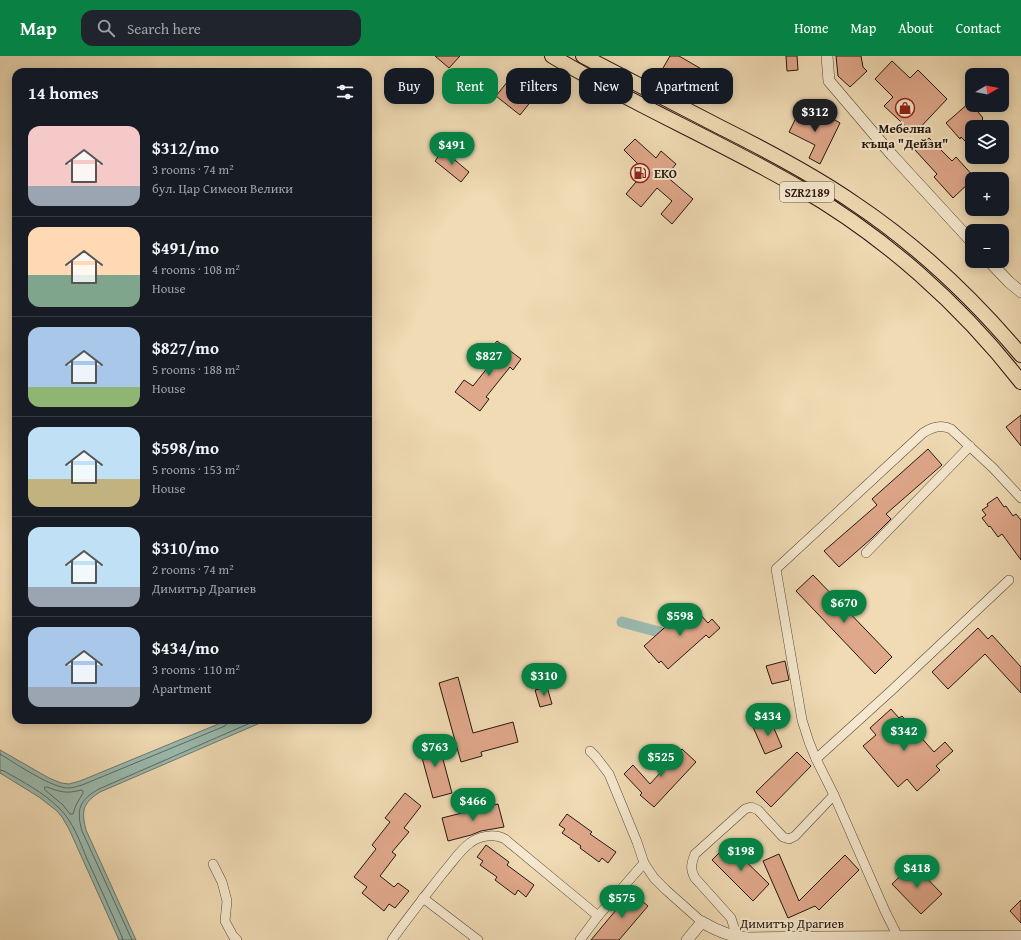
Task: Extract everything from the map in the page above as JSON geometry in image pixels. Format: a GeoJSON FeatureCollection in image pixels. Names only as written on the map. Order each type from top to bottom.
{"type":"FeatureCollection","features":[{"type":"Feature","properties":{"kind":"main road","name":"SZR2189"},"geometry":{"type":"LineString","coordinates":[[552,56],[640,104],[757,164],[801,188],[839,212],[889,248],[938,291],[962,314],[1021,382]]}},
{"type":"Feature","properties":{"kind":"main road","name":"SZR2189"},"geometry":{"type":"LineString","coordinates":[[583,56],[764,149],[809,174],[853,202],[915,249],[955,284],[1005,336],[1021,355]]}},
{"type":"Feature","properties":{"kind":"street"},"geometry":{"type":"LineString","coordinates":[[827,56],[829,81],[892,155],[965,234]]}},
{"type":"Feature","properties":{"kind":"street"},"geometry":{"type":"LineString","coordinates":[[995,268],[1008,282],[1021,292]]}},
{"type":"Feature","properties":{"kind":"street"},"geometry":{"type":"LineString","coordinates":[[898,937],[809,742],[802,720],[776,569],[930,428],[945,426],[951,429],[993,468],[1021,498]]}},
{"type":"Feature","properties":{"kind":"street"},"geometry":{"type":"LineString","coordinates":[[866,553],[970,446]]}},
{"type":"Feature","properties":{"kind":"street"},"geometry":{"type":"LineString","coordinates":[[816,759],[1009,580]]}},
{"type":"Feature","properties":{"kind":"street","name":"Димитър Драгиев"},"geometry":{"type":"LineString","coordinates":[[590,752],[596,757],[609,774],[644,863],[654,878],[702,922],[724,934],[737,938],[1021,936]]}},
{"type":"Feature","properties":{"kind":"street"},"geometry":{"type":"LineString","coordinates":[[737,938],[731,918],[692,873],[691,867],[695,854],[745,808],[758,810],[783,837],[789,839],[795,836],[834,795]]}},
{"type":"Feature","properties":{"kind":"street"},"geometry":{"type":"LineString","coordinates":[[392,940],[423,898],[463,849],[470,842],[478,838],[494,836],[505,839],[598,916]]}},
{"type":"Feature","properties":{"kind":"street"},"geometry":{"type":"LineString","coordinates":[[580,940],[598,916],[644,863]]}},
{"type":"Feature","properties":{"kind":"street"},"geometry":{"type":"LineString","coordinates":[[214,864],[222,882],[227,901],[225,921],[233,936],[238,940]]}},
{"type":"Feature","properties":{"kind":"street"},"geometry":{"type":"LineString","coordinates":[[423,898],[478,940]]}},
{"type":"Feature","properties":{"kind":"street"},"geometry":{"type":"LineString","coordinates":[[687,940],[702,922]]}},
{"type":"Feature","properties":{"kind":"water"},"geometry":{"type":"Polygon","coordinates":[[[218,724],[258,724],[100,792],[87,804],[84,812],[86,830],[136,940],[119,940],[69,829],[62,817],[57,811],[39,797],[0,773],[0,750],[49,778],[61,783],[69,784],[80,781],[218,724]]]}},
{"type":"Feature","properties":{"kind":"building"},"geometry":{"type":"Polygon","coordinates":[[[435,56],[460,56],[449,68],[435,56]]]}},
{"type":"Feature","properties":{"kind":"building"},"geometry":{"type":"Polygon","coordinates":[[[670,56],[679,56],[700,68],[663,68],[670,56]]]}},
{"type":"Feature","properties":{"kind":"building"},"geometry":{"type":"Polygon","coordinates":[[[786,56],[797,56],[798,70],[787,71],[786,56]]]}},
{"type":"Feature","properties":{"kind":"building"},"geometry":{"type":"Polygon","coordinates":[[[836,56],[861,56],[863,67],[867,71],[850,87],[838,76],[836,56]]]}},
{"type":"Feature","properties":{"kind":"building"},"geometry":{"type":"Polygon","coordinates":[[[892,61],[910,78],[918,70],[947,99],[914,134],[884,106],[893,97],[875,79],[892,61]]]}},
{"type":"Feature","properties":{"kind":"building"},"geometry":{"type":"Polygon","coordinates":[[[506,84],[506,104],[498,98],[498,94],[506,84]]]}},
{"type":"Feature","properties":{"kind":"building"},"geometry":{"type":"Polygon","coordinates":[[[506,104],[529,104],[520,115],[506,104]]]}},
{"type":"Feature","properties":{"kind":"building"},"geometry":{"type":"Polygon","coordinates":[[[965,106],[965,112],[978,112],[983,118],[983,120],[965,120],[965,141],[961,137],[960,139],[946,123],[965,106]]]}},
{"type":"Feature","properties":{"kind":"building"},"geometry":{"type":"Polygon","coordinates":[[[800,110],[825,122],[828,116],[840,123],[820,164],[809,158],[815,145],[789,132],[800,110]]]}},
{"type":"Feature","properties":{"kind":"building"},"geometry":{"type":"Polygon","coordinates":[[[929,138],[952,161],[956,157],[970,172],[965,172],[965,187],[953,198],[934,177],[937,174],[915,150],[929,138]]]}},
{"type":"Feature","properties":{"kind":"building"},"geometry":{"type":"Polygon","coordinates":[[[635,139],[656,158],[661,151],[676,164],[666,176],[693,199],[672,224],[661,214],[672,201],[657,188],[641,207],[626,194],[645,171],[624,150],[635,139]]]}},
{"type":"Feature","properties":{"kind":"building"},"geometry":{"type":"Polygon","coordinates":[[[443,150],[469,172],[461,182],[435,161],[443,150]]]}},
{"type":"Feature","properties":{"kind":"building"},"geometry":{"type":"Polygon","coordinates":[[[497,341],[521,359],[513,370],[510,367],[486,397],[489,399],[480,411],[455,392],[464,380],[473,386],[496,357],[489,351],[497,341]]]}},
{"type":"Feature","properties":{"kind":"building"},"geometry":{"type":"Polygon","coordinates":[[[1021,415],[1021,446],[1006,427],[1021,415]]]}},
{"type":"Feature","properties":{"kind":"building"},"geometry":{"type":"Polygon","coordinates":[[[928,449],[942,465],[886,514],[891,519],[839,567],[824,551],[877,505],[872,499],[928,449]]]}},
{"type":"Feature","properties":{"kind":"building"},"geometry":{"type":"Polygon","coordinates":[[[997,497],[1013,516],[1016,514],[1021,520],[1021,560],[1002,534],[998,537],[982,518],[986,515],[982,510],[988,506],[987,504],[997,497]]]}},
{"type":"Feature","properties":{"kind":"building"},"geometry":{"type":"Polygon","coordinates":[[[813,575],[892,657],[875,674],[796,591],[813,575]]]}},
{"type":"Feature","properties":{"kind":"building"},"geometry":{"type":"Polygon","coordinates":[[[691,604],[708,623],[712,619],[720,628],[709,638],[706,635],[668,669],[661,661],[659,663],[644,646],[691,604]]]}},
{"type":"Feature","properties":{"kind":"building"},"geometry":{"type":"Polygon","coordinates":[[[978,628],[988,639],[992,635],[1021,667],[1021,693],[985,654],[948,689],[932,672],[978,628]]]}},
{"type":"Feature","properties":{"kind":"building"},"geometry":{"type":"Polygon","coordinates":[[[785,661],[789,680],[772,684],[766,666],[785,661]]]}},
{"type":"Feature","properties":{"kind":"building"},"geometry":{"type":"Polygon","coordinates":[[[458,677],[473,733],[513,722],[518,742],[481,752],[482,756],[461,762],[439,683],[458,677]]]}},
{"type":"Feature","properties":{"kind":"building"},"geometry":{"type":"Polygon","coordinates":[[[547,687],[552,704],[540,707],[535,690],[547,687]]]}},
{"type":"Feature","properties":{"kind":"building"},"geometry":{"type":"Polygon","coordinates":[[[891,709],[899,718],[902,716],[934,752],[945,742],[953,751],[936,766],[940,770],[917,791],[907,779],[898,787],[863,746],[876,735],[870,728],[891,709]]]}},
{"type":"Feature","properties":{"kind":"building"},"geometry":{"type":"Polygon","coordinates":[[[770,719],[782,747],[765,754],[753,727],[770,719]]]}},
{"type":"Feature","properties":{"kind":"building"},"geometry":{"type":"Polygon","coordinates":[[[437,737],[452,793],[433,798],[418,743],[437,737]]]}},
{"type":"Feature","properties":{"kind":"building"},"geometry":{"type":"Polygon","coordinates":[[[682,749],[696,762],[654,807],[640,795],[642,793],[624,774],[633,765],[650,784],[682,749]]]}},
{"type":"Feature","properties":{"kind":"building"},"geometry":{"type":"Polygon","coordinates":[[[797,752],[811,766],[771,807],[756,792],[797,752]]]}},
{"type":"Feature","properties":{"kind":"building"},"geometry":{"type":"Polygon","coordinates":[[[405,793],[421,806],[404,828],[409,832],[392,852],[396,855],[380,876],[394,887],[398,883],[409,891],[395,908],[389,904],[384,911],[362,893],[367,887],[354,877],[376,849],[372,845],[390,822],[385,818],[405,793]]]}},
{"type":"Feature","properties":{"kind":"building"},"geometry":{"type":"Polygon","coordinates":[[[498,804],[504,827],[481,831],[448,841],[442,818],[498,804]]]}},
{"type":"Feature","properties":{"kind":"building"},"geometry":{"type":"Polygon","coordinates":[[[567,814],[592,832],[590,834],[616,852],[608,863],[602,858],[599,862],[580,848],[581,846],[562,833],[565,829],[559,825],[567,814]]]}},
{"type":"Feature","properties":{"kind":"building"},"geometry":{"type":"Polygon","coordinates":[[[728,844],[769,884],[753,901],[712,860],[728,844]]]}},
{"type":"Feature","properties":{"kind":"building"},"geometry":{"type":"Polygon","coordinates":[[[486,845],[509,862],[507,865],[534,885],[526,897],[518,890],[515,895],[495,880],[497,877],[480,865],[483,861],[477,857],[486,845]]]}},
{"type":"Feature","properties":{"kind":"building"},"geometry":{"type":"Polygon","coordinates":[[[779,854],[799,901],[845,855],[859,870],[819,910],[815,906],[788,918],[763,861],[779,854]]]}},
{"type":"Feature","properties":{"kind":"building"},"geometry":{"type":"Polygon","coordinates":[[[913,864],[942,894],[921,914],[892,884],[913,864]]]}},
{"type":"Feature","properties":{"kind":"building"},"geometry":{"type":"Polygon","coordinates":[[[631,892],[648,906],[619,940],[591,940],[631,892]]]}},
{"type":"Feature","properties":{"kind":"building"},"geometry":{"type":"Polygon","coordinates":[[[1021,900],[1021,923],[1010,911],[1021,900]]]}},
{"type":"Feature","properties":{"kind":"waterway"},"geometry":{"type":"LineString","coordinates":[[622,622],[659,632]]}},
{"type":"Feature","properties":{"kind":"place","name":"Мебелна къща \"Дейзи\""},"geometry":{"type":"Point","coordinates":[905,108]}},
{"type":"Feature","properties":{"kind":"place","name":"EKO"},"geometry":{"type":"Point","coordinates":[640,173]}}]}
